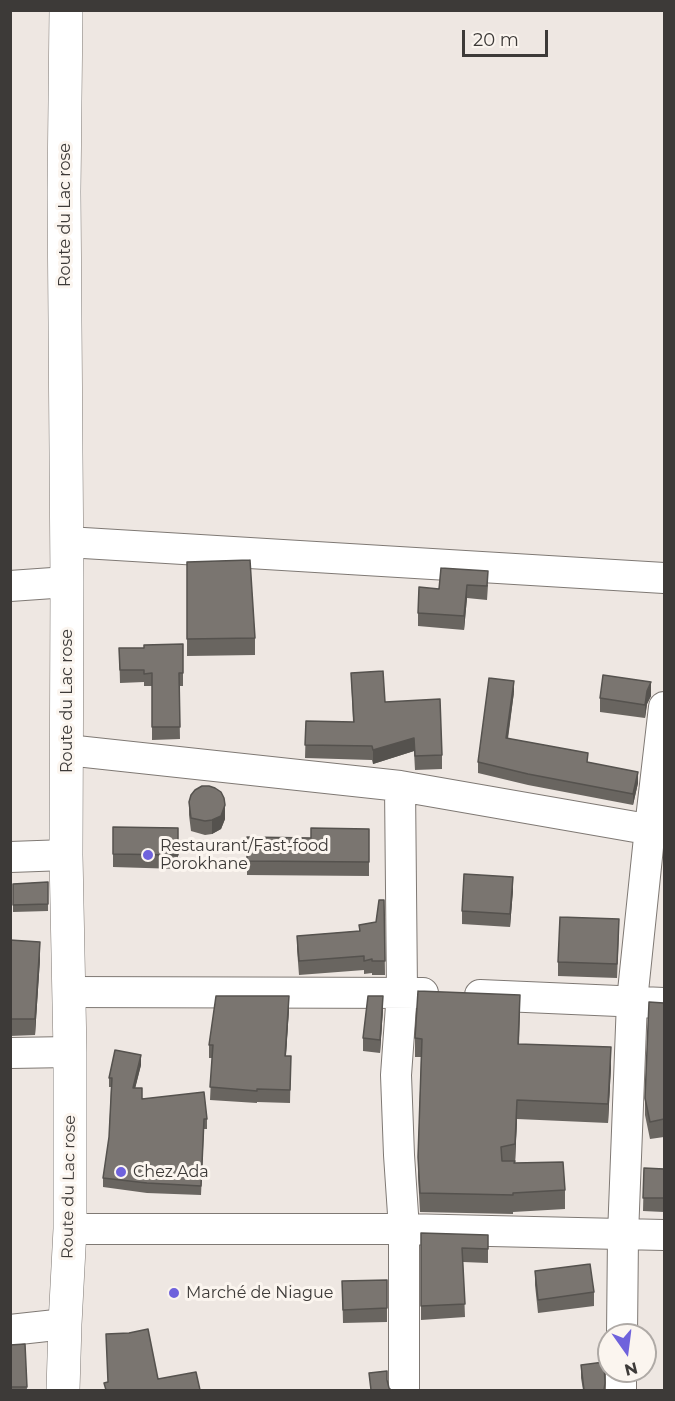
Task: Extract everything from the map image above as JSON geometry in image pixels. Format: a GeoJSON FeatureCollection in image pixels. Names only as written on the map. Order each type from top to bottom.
{"type":"FeatureCollection","features":[{"type":"Feature","properties":{"kind":"main road","name":"Route du Lac rose"},"geometry":{"type":"LineString","coordinates":[[63,1390],[70,1229],[70,1052],[66,855],[67,542],[64,192],[66,10]]}},
{"type":"Feature","properties":{"kind":"street"},"geometry":{"type":"LineString","coordinates":[[67,542],[664,578]]}},
{"type":"Feature","properties":{"kind":"street"},"geometry":{"type":"LineString","coordinates":[[10,585],[67,582]]}},
{"type":"Feature","properties":{"kind":"street"},"geometry":{"type":"LineString","coordinates":[[622,1323],[632,1001],[657,830],[664,707]]}},
{"type":"Feature","properties":{"kind":"street"},"geometry":{"type":"LineString","coordinates":[[67,750],[400,786],[657,830]]}},
{"type":"Feature","properties":{"kind":"street"},"geometry":{"type":"LineString","coordinates":[[400,786],[402,992],[396,1075],[404,1229],[404,1390]]}},
{"type":"Feature","properties":{"kind":"street"},"geometry":{"type":"LineString","coordinates":[[10,857],[66,855]]}},
{"type":"Feature","properties":{"kind":"street"},"geometry":{"type":"LineString","coordinates":[[69,992],[402,992],[664,1003]]}},
{"type":"Feature","properties":{"kind":"street"},"geometry":{"type":"LineString","coordinates":[[10,1053],[70,1052]]}},
{"type":"Feature","properties":{"kind":"street"},"geometry":{"type":"LineString","coordinates":[[70,1229],[404,1229],[623,1236],[664,1235]]}},
{"type":"Feature","properties":{"kind":"street"},"geometry":{"type":"LineString","coordinates":[[10,1330],[65,1324]]}},
{"type":"Feature","properties":{"kind":"building"},"geometry":{"type":"Polygon","coordinates":[[[250,560],[255,638],[187,639],[187,562],[250,560]]]}},
{"type":"Feature","properties":{"kind":"building"},"geometry":{"type":"Polygon","coordinates":[[[441,568],[488,571],[487,586],[467,585],[464,616],[418,613],[419,587],[439,589],[441,568]]]}},
{"type":"Feature","properties":{"kind":"building"},"geometry":{"type":"Polygon","coordinates":[[[183,644],[183,673],[179,673],[180,727],[152,727],[152,673],[144,674],[144,670],[120,670],[119,648],[183,644]]]}},
{"type":"Feature","properties":{"kind":"building"},"geometry":{"type":"Polygon","coordinates":[[[383,671],[385,702],[440,699],[442,755],[415,756],[414,738],[373,750],[372,746],[305,745],[306,721],[354,722],[351,673],[383,671]]]}},
{"type":"Feature","properties":{"kind":"building"},"geometry":{"type":"Polygon","coordinates":[[[603,675],[651,682],[645,705],[600,698],[603,675]]]}},
{"type":"Feature","properties":{"kind":"building"},"geometry":{"type":"Polygon","coordinates":[[[489,678],[514,681],[506,738],[588,753],[587,762],[638,772],[633,794],[478,762],[489,678]]]}},
{"type":"Feature","properties":{"kind":"building"},"geometry":{"type":"Polygon","coordinates":[[[202,786],[209,786],[221,792],[225,805],[221,816],[205,821],[191,818],[189,802],[191,795],[202,786]]]}},
{"type":"Feature","properties":{"kind":"building"},"geometry":{"type":"Polygon","coordinates":[[[113,827],[178,828],[178,855],[113,854],[113,827]]]}},
{"type":"Feature","properties":{"kind":"building"},"geometry":{"type":"Polygon","coordinates":[[[311,828],[369,829],[369,862],[247,861],[247,837],[311,838],[311,828]]]}},
{"type":"Feature","properties":{"kind":"building"},"geometry":{"type":"Polygon","coordinates":[[[464,874],[513,877],[510,914],[462,911],[464,874]]]}},
{"type":"Feature","properties":{"kind":"building"},"geometry":{"type":"Polygon","coordinates":[[[48,882],[48,904],[13,905],[13,884],[48,882]]]}},
{"type":"Feature","properties":{"kind":"building"},"geometry":{"type":"Polygon","coordinates":[[[379,900],[384,900],[385,961],[372,961],[372,959],[364,961],[364,956],[299,961],[297,936],[360,931],[359,925],[376,922],[379,900]]]}},
{"type":"Feature","properties":{"kind":"building"},"geometry":{"type":"Polygon","coordinates":[[[560,917],[619,919],[617,964],[558,962],[560,917]]]}},
{"type":"Feature","properties":{"kind":"building"},"geometry":{"type":"Polygon","coordinates":[[[10,940],[40,942],[35,1019],[10,1019],[10,940]]]}},
{"type":"Feature","properties":{"kind":"building"},"geometry":{"type":"Polygon","coordinates":[[[418,991],[520,995],[518,1044],[611,1047],[608,1104],[517,1100],[515,1144],[501,1147],[502,1161],[515,1161],[514,1163],[563,1162],[565,1190],[513,1193],[513,1195],[420,1193],[418,1157],[422,1039],[415,1038],[418,991]]]}},
{"type":"Feature","properties":{"kind":"building"},"geometry":{"type":"Polygon","coordinates":[[[216,996],[289,996],[285,1056],[291,1056],[290,1090],[257,1089],[257,1091],[210,1087],[213,1045],[209,1045],[216,996]]]}},
{"type":"Feature","properties":{"kind":"building"},"geometry":{"type":"Polygon","coordinates":[[[368,996],[383,996],[380,1040],[363,1038],[368,996]]]}},
{"type":"Feature","properties":{"kind":"building"},"geometry":{"type":"Polygon","coordinates":[[[649,1002],[664,1003],[664,1119],[650,1122],[645,1098],[649,1002]]]}},
{"type":"Feature","properties":{"kind":"building"},"geometry":{"type":"Polygon","coordinates":[[[115,1050],[141,1055],[133,1088],[142,1088],[142,1099],[204,1092],[207,1119],[204,1119],[201,1186],[103,1178],[109,1137],[112,1078],[109,1078],[115,1050]]]}},
{"type":"Feature","properties":{"kind":"building"},"geometry":{"type":"Polygon","coordinates":[[[644,1168],[664,1169],[664,1198],[643,1198],[644,1168]]]}},
{"type":"Feature","properties":{"kind":"building"},"geometry":{"type":"Polygon","coordinates":[[[421,1233],[488,1235],[488,1249],[462,1248],[465,1304],[421,1306],[421,1233]]]}},
{"type":"Feature","properties":{"kind":"building"},"geometry":{"type":"Polygon","coordinates":[[[590,1264],[594,1292],[538,1300],[535,1271],[590,1264]]]}},
{"type":"Feature","properties":{"kind":"building"},"geometry":{"type":"Polygon","coordinates":[[[387,1280],[387,1308],[343,1310],[342,1281],[387,1280]]]}},
{"type":"Feature","properties":{"kind":"building"},"geometry":{"type":"Polygon","coordinates":[[[148,1329],[158,1379],[196,1372],[200,1390],[106,1390],[104,1383],[108,1382],[106,1334],[148,1329]]]}},
{"type":"Feature","properties":{"kind":"building"},"geometry":{"type":"Polygon","coordinates":[[[25,1344],[27,1387],[10,1387],[10,1345],[25,1344]]]}},
{"type":"Feature","properties":{"kind":"building"},"geometry":{"type":"Polygon","coordinates":[[[597,1363],[597,1383],[605,1383],[604,1390],[584,1390],[581,1365],[597,1363]]]}},
{"type":"Feature","properties":{"kind":"building"},"geometry":{"type":"Polygon","coordinates":[[[387,1371],[387,1380],[391,1390],[371,1390],[369,1373],[387,1371]]]}},
{"type":"Feature","properties":{"kind":"place","name":"Restaurant/Fast-food Porokhane"},"geometry":{"type":"Point","coordinates":[148,855]}},
{"type":"Feature","properties":{"kind":"place","name":"Chez Ada"},"geometry":{"type":"Point","coordinates":[121,1172]}},
{"type":"Feature","properties":{"kind":"place","name":"Marché de Niague"},"geometry":{"type":"Point","coordinates":[174,1293]}}]}
